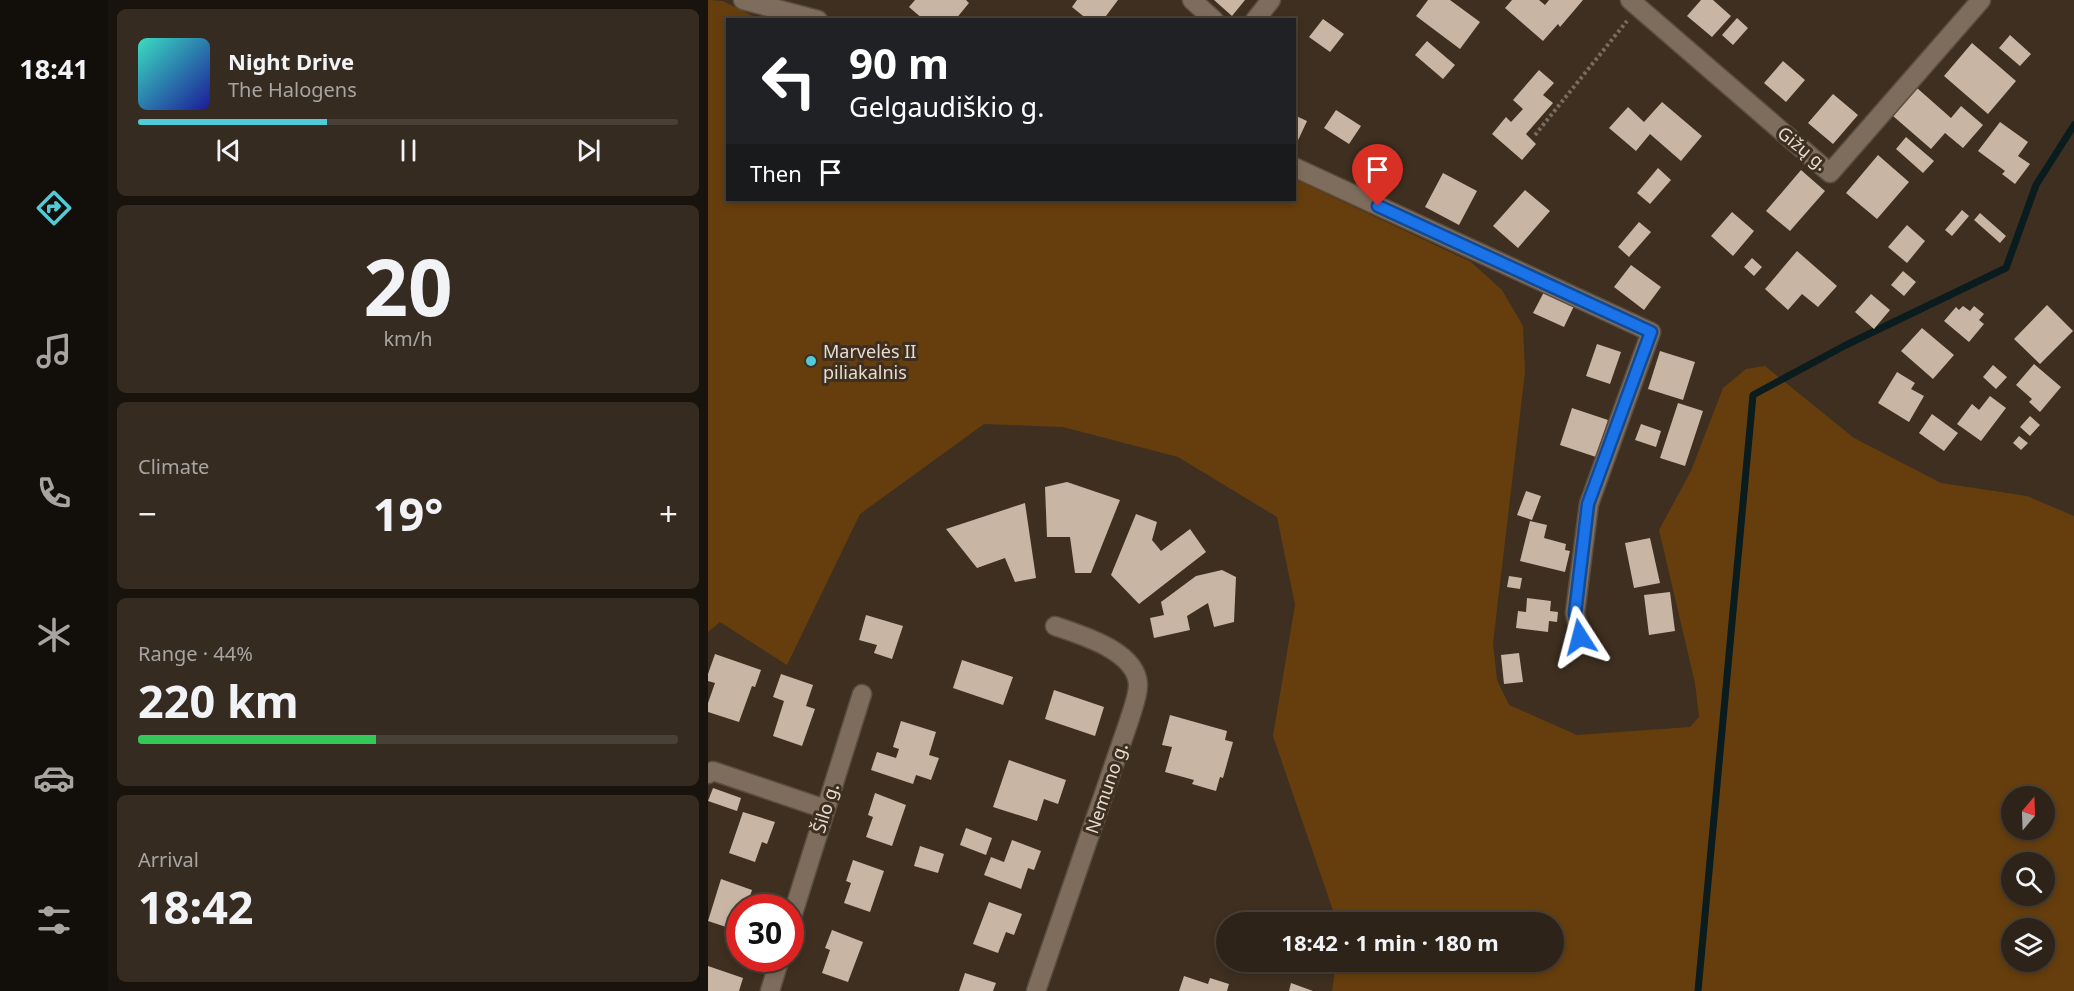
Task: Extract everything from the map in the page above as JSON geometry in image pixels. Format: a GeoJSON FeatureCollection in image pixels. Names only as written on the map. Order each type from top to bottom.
{"type":"FeatureCollection","features":[{"type":"Feature","properties":{"kind":"street"},"geometry":{"type":"LineString","coordinates":[[743,0],[810,18]]}},
{"type":"Feature","properties":{"kind":"street"},"geometry":{"type":"LineString","coordinates":[[1192,0],[1212,18]]}},
{"type":"Feature","properties":{"kind":"street"},"geometry":{"type":"LineString","coordinates":[[1257,18],[1271,0]]}},
{"type":"Feature","properties":{"kind":"street","name":"Gižų g."},"geometry":{"type":"LineString","coordinates":[[1634,4],[1830,173],[1981,0]]}},
{"type":"Feature","properties":{"kind":"street"},"geometry":{"type":"LineString","coordinates":[[1296,168],[1651,332],[1588,504],[1575,613],[1580,637]]}},
{"type":"Feature","properties":{"kind":"street","name":"Nemuno g."},"geometry":{"type":"LineString","coordinates":[[1036,991],[1129,722],[1138,686],[1134,669],[1114,651],[1090,637],[1055,626]]}},
{"type":"Feature","properties":{"kind":"street","name":"Šilo g."},"geometry":{"type":"LineString","coordinates":[[799,894],[862,694]]}},
{"type":"Feature","properties":{"kind":"street"},"geometry":{"type":"LineString","coordinates":[[708,774],[713,771],[825,808]]}},
{"type":"Feature","properties":{"kind":"street"},"geometry":{"type":"LineString","coordinates":[[770,991],[776,972]]}},
{"type":"Feature","properties":{"kind":"path"},"geometry":{"type":"LineString","coordinates":[[1535,135],[1634,4]]}},
{"type":"Feature","properties":{"kind":"shaded area"},"geometry":{"type":"Polygon","coordinates":[[[708,0],[723,1],[757,18],[726,18],[726,201],[1296,201],[1296,179],[1471,262],[1502,290],[1523,326],[1525,372],[1493,643],[1497,680],[1509,705],[1577,735],[1690,727],[1699,717],[1695,683],[1659,530],[1691,471],[1723,388],[1746,369],[1765,366],[1854,438],[1941,483],[2027,496],[2074,516],[2074,991],[1332,991],[1335,972],[1564,972],[1564,912],[1334,912],[1273,736],[1295,605],[1277,517],[1178,457],[1063,427],[984,424],[860,514],[787,665],[720,622],[708,632],[708,0]]]}},
{"type":"Feature","properties":{"kind":"building"},"geometry":{"type":"Polygon","coordinates":[[[915,0],[966,0],[969,3],[957,18],[922,18],[909,7],[915,0]]]}},
{"type":"Feature","properties":{"kind":"building"},"geometry":{"type":"Polygon","coordinates":[[[1077,0],[1118,0],[1104,18],[1086,18],[1072,7],[1077,0]]]}},
{"type":"Feature","properties":{"kind":"building"},"geometry":{"type":"Polygon","coordinates":[[[1214,0],[1245,0],[1232,16],[1214,0]]]}},
{"type":"Feature","properties":{"kind":"building"},"geometry":{"type":"Polygon","coordinates":[[[1428,0],[1450,0],[1480,22],[1460,49],[1416,16],[1428,0]]]}},
{"type":"Feature","properties":{"kind":"building"},"geometry":{"type":"Polygon","coordinates":[[[1512,0],[1539,0],[1545,5],[1549,0],[1583,0],[1560,27],[1558,24],[1543,41],[1505,8],[1512,0]]]}},
{"type":"Feature","properties":{"kind":"building"},"geometry":{"type":"Polygon","coordinates":[[[1701,0],[1713,0],[1731,16],[1712,37],[1687,16],[1701,0]]]}},
{"type":"Feature","properties":{"kind":"building"},"geometry":{"type":"Polygon","coordinates":[[[1737,18],[1748,28],[1733,45],[1722,35],[1737,18]]]}},
{"type":"Feature","properties":{"kind":"building"},"geometry":{"type":"Polygon","coordinates":[[[1323,19],[1344,34],[1330,52],[1309,37],[1323,19]]]}},
{"type":"Feature","properties":{"kind":"building"},"geometry":{"type":"Polygon","coordinates":[[[2010,35],[2031,54],[2020,66],[1999,48],[2010,35]]]}},
{"type":"Feature","properties":{"kind":"building"},"geometry":{"type":"Polygon","coordinates":[[[1427,41],[1455,65],[1443,79],[1415,55],[1427,41]]]}},
{"type":"Feature","properties":{"kind":"building"},"geometry":{"type":"Polygon","coordinates":[[[1972,43],[2016,81],[1988,114],[1944,76],[1972,43]]]}},
{"type":"Feature","properties":{"kind":"building"},"geometry":{"type":"Polygon","coordinates":[[[1783,61],[1805,80],[1786,102],[1764,83],[1783,61]]]}},
{"type":"Feature","properties":{"kind":"building"},"geometry":{"type":"Polygon","coordinates":[[[1539,70],[1554,83],[1543,95],[1553,103],[1526,134],[1536,144],[1522,160],[1492,134],[1506,117],[1511,122],[1523,109],[1513,100],[1539,70]]]}},
{"type":"Feature","properties":{"kind":"building"},"geometry":{"type":"Polygon","coordinates":[[[1917,88],[1951,118],[1961,106],[1983,125],[1963,148],[1945,133],[1931,149],[1893,116],[1917,88]]]}},
{"type":"Feature","properties":{"kind":"building"},"geometry":{"type":"Polygon","coordinates":[[[1833,94],[1858,115],[1833,144],[1808,123],[1833,94]]]}},
{"type":"Feature","properties":{"kind":"building"},"geometry":{"type":"Polygon","coordinates":[[[1662,102],[1702,136],[1681,161],[1650,134],[1636,151],[1609,128],[1628,107],[1644,122],[1662,102]]]}},
{"type":"Feature","properties":{"kind":"building"},"geometry":{"type":"Polygon","coordinates":[[[1336,110],[1361,126],[1349,144],[1324,128],[1336,110]]]}},
{"type":"Feature","properties":{"kind":"building"},"geometry":{"type":"Polygon","coordinates":[[[1296,116],[1307,121],[1296,145],[1296,116]]]}},
{"type":"Feature","properties":{"kind":"building"},"geometry":{"type":"Polygon","coordinates":[[[2000,122],[2028,142],[2018,156],[2030,164],[2015,184],[2002,174],[2005,171],[1978,151],[2000,122]]]}},
{"type":"Feature","properties":{"kind":"building"},"geometry":{"type":"Polygon","coordinates":[[[1906,137],[1934,161],[1923,173],[1896,149],[1906,137]]]}},
{"type":"Feature","properties":{"kind":"building"},"geometry":{"type":"Polygon","coordinates":[[[1878,155],[1909,182],[1877,219],[1846,193],[1878,155]]]}},
{"type":"Feature","properties":{"kind":"building"},"geometry":{"type":"Polygon","coordinates":[[[1370,168],[1393,181],[1383,201],[1359,188],[1370,168]]]}},
{"type":"Feature","properties":{"kind":"building"},"geometry":{"type":"Polygon","coordinates":[[[1658,168],[1671,180],[1650,204],[1637,193],[1658,168]]]}},
{"type":"Feature","properties":{"kind":"building"},"geometry":{"type":"Polygon","coordinates":[[[1801,170],[1825,191],[1790,231],[1766,211],[1801,170]]]}},
{"type":"Feature","properties":{"kind":"building"},"geometry":{"type":"Polygon","coordinates":[[[1443,173],[1477,191],[1459,225],[1425,207],[1443,173]]]}},
{"type":"Feature","properties":{"kind":"building"},"geometry":{"type":"Polygon","coordinates":[[[1525,190],[1550,211],[1518,248],[1493,226],[1525,190]]]}},
{"type":"Feature","properties":{"kind":"building"},"geometry":{"type":"Polygon","coordinates":[[[1962,210],[1969,216],[1952,236],[1945,230],[1962,210]]]}},
{"type":"Feature","properties":{"kind":"building"},"geometry":{"type":"Polygon","coordinates":[[[1732,212],[1754,231],[1733,256],[1711,236],[1732,212]]]}},
{"type":"Feature","properties":{"kind":"building"},"geometry":{"type":"Polygon","coordinates":[[[1980,213],[2006,236],[2000,243],[1974,220],[1980,213]]]}},
{"type":"Feature","properties":{"kind":"building"},"geometry":{"type":"Polygon","coordinates":[[[1639,222],[1651,232],[1629,257],[1618,247],[1639,222]]]}},
{"type":"Feature","properties":{"kind":"building"},"geometry":{"type":"Polygon","coordinates":[[[1907,225],[1925,241],[1907,263],[1888,247],[1907,225]]]}},
{"type":"Feature","properties":{"kind":"building"},"geometry":{"type":"Polygon","coordinates":[[[1797,251],[1837,286],[1818,307],[1802,294],[1788,310],[1765,289],[1797,251]]]}},
{"type":"Feature","properties":{"kind":"building"},"geometry":{"type":"Polygon","coordinates":[[[1752,258],[1762,267],[1754,276],[1744,267],[1752,258]]]}},
{"type":"Feature","properties":{"kind":"building"},"geometry":{"type":"Polygon","coordinates":[[[1631,265],[1661,287],[1644,310],[1614,287],[1631,265]]]}},
{"type":"Feature","properties":{"kind":"building"},"geometry":{"type":"Polygon","coordinates":[[[1903,271],[1916,282],[1904,296],[1891,285],[1903,271]]]}},
{"type":"Feature","properties":{"kind":"building"},"geometry":{"type":"Polygon","coordinates":[[[1544,292],[1574,306],[1564,327],[1533,313],[1544,292]]]}},
{"type":"Feature","properties":{"kind":"building"},"geometry":{"type":"Polygon","coordinates":[[[1871,294],[1890,310],[1874,329],[1855,312],[1871,294]]]}},
{"type":"Feature","properties":{"kind":"building"},"geometry":{"type":"Polygon","coordinates":[[[2047,305],[2073,331],[2040,364],[2014,339],[2047,305]]]}},
{"type":"Feature","properties":{"kind":"building"},"geometry":{"type":"Polygon","coordinates":[[[1963,306],[1970,311],[1974,306],[1984,314],[1979,320],[1984,324],[1969,342],[1944,321],[1956,307],[1959,310],[1963,306]]]}},
{"type":"Feature","properties":{"kind":"building"},"geometry":{"type":"Polygon","coordinates":[[[1922,328],[1954,355],[1933,379],[1901,351],[1922,328]]]}},
{"type":"Feature","properties":{"kind":"building"},"geometry":{"type":"Polygon","coordinates":[[[1597,344],[1621,352],[1610,384],[1586,376],[1597,344]]]}},
{"type":"Feature","properties":{"kind":"building"},"geometry":{"type":"Polygon","coordinates":[[[1660,351],[1695,362],[1683,400],[1648,389],[1660,351]]]}},
{"type":"Feature","properties":{"kind":"building"},"geometry":{"type":"Polygon","coordinates":[[[2034,364],[2061,387],[2040,412],[2029,402],[2032,399],[2016,385],[2034,364]]]}},
{"type":"Feature","properties":{"kind":"building"},"geometry":{"type":"Polygon","coordinates":[[[1993,365],[2007,377],[1996,389],[1983,377],[1993,365]]]}},
{"type":"Feature","properties":{"kind":"building"},"geometry":{"type":"Polygon","coordinates":[[[1897,372],[1915,383],[1911,389],[1924,396],[1909,422],[1878,403],[1897,372]]]}},
{"type":"Feature","properties":{"kind":"building"},"geometry":{"type":"Polygon","coordinates":[[[1990,396],[2006,408],[1981,441],[1957,424],[1972,404],[1979,410],[1990,396]]]}},
{"type":"Feature","properties":{"kind":"building"},"geometry":{"type":"Polygon","coordinates":[[[1678,403],[1703,411],[1685,466],[1660,458],[1678,403]]]}},
{"type":"Feature","properties":{"kind":"building"},"geometry":{"type":"Polygon","coordinates":[[[1572,408],[1608,420],[1596,457],[1560,445],[1572,408]]]}},
{"type":"Feature","properties":{"kind":"building"},"geometry":{"type":"Polygon","coordinates":[[[1932,414],[1958,433],[1944,451],[1919,433],[1932,414]]]}},
{"type":"Feature","properties":{"kind":"building"},"geometry":{"type":"Polygon","coordinates":[[[2030,416],[2040,425],[2030,436],[2020,427],[2030,416]]]}},
{"type":"Feature","properties":{"kind":"building"},"geometry":{"type":"Polygon","coordinates":[[[1641,424],[1661,431],[1656,447],[1635,440],[1641,424]]]}},
{"type":"Feature","properties":{"kind":"building"},"geometry":{"type":"Polygon","coordinates":[[[2019,436],[2028,443],[2021,450],[2013,443],[2019,436]]]}},
{"type":"Feature","properties":{"kind":"building"},"geometry":{"type":"Polygon","coordinates":[[[1067,482],[1120,500],[1091,573],[1075,573],[1070,537],[1047,537],[1045,487],[1067,482]]]}},
{"type":"Feature","properties":{"kind":"building"},"geometry":{"type":"Polygon","coordinates":[[[1526,491],[1541,496],[1532,520],[1517,515],[1526,491]]]}},
{"type":"Feature","properties":{"kind":"building"},"geometry":{"type":"Polygon","coordinates":[[[1025,503],[1036,578],[1015,582],[1005,558],[977,568],[946,529],[1025,503]]]}},
{"type":"Feature","properties":{"kind":"building"},"geometry":{"type":"Polygon","coordinates":[[[1136,514],[1157,522],[1152,540],[1161,551],[1190,529],[1206,552],[1139,604],[1111,575],[1136,514]]]}},
{"type":"Feature","properties":{"kind":"building"},"geometry":{"type":"Polygon","coordinates":[[[1530,521],[1547,525],[1544,538],[1566,544],[1565,550],[1570,551],[1565,572],[1520,561],[1530,521]]]}},
{"type":"Feature","properties":{"kind":"building"},"geometry":{"type":"Polygon","coordinates":[[[1650,538],[1660,583],[1634,588],[1625,543],[1650,538]]]}},
{"type":"Feature","properties":{"kind":"building"},"geometry":{"type":"Polygon","coordinates":[[[1222,570],[1236,577],[1234,622],[1214,627],[1208,603],[1187,616],[1190,630],[1154,638],[1150,618],[1164,615],[1161,602],[1196,576],[1222,570]]]}},
{"type":"Feature","properties":{"kind":"building"},"geometry":{"type":"Polygon","coordinates":[[[1509,576],[1522,578],[1520,589],[1507,587],[1509,576]]]}},
{"type":"Feature","properties":{"kind":"building"},"geometry":{"type":"Polygon","coordinates":[[[1670,592],[1675,631],[1649,635],[1644,595],[1670,592]]]}},
{"type":"Feature","properties":{"kind":"building"},"geometry":{"type":"Polygon","coordinates":[[[1527,598],[1551,601],[1550,611],[1558,612],[1557,622],[1549,621],[1548,632],[1516,628],[1518,611],[1526,612],[1527,598]]]}},
{"type":"Feature","properties":{"kind":"building"},"geometry":{"type":"Polygon","coordinates":[[[866,615],[903,626],[892,659],[874,653],[877,645],[859,640],[866,615]]]}},
{"type":"Feature","properties":{"kind":"building"},"geometry":{"type":"Polygon","coordinates":[[[1519,653],[1523,682],[1504,684],[1501,655],[1519,653]]]}},
{"type":"Feature","properties":{"kind":"building"},"geometry":{"type":"Polygon","coordinates":[[[715,654],[761,670],[755,687],[752,686],[739,722],[708,712],[708,703],[715,683],[708,681],[708,674],[715,654]]]}},
{"type":"Feature","properties":{"kind":"building"},"geometry":{"type":"Polygon","coordinates":[[[962,660],[1013,677],[1003,705],[953,688],[962,660]]]}},
{"type":"Feature","properties":{"kind":"building"},"geometry":{"type":"Polygon","coordinates":[[[781,674],[813,685],[806,706],[815,709],[802,746],[773,736],[784,701],[773,697],[781,674]]]}},
{"type":"Feature","properties":{"kind":"building"},"geometry":{"type":"Polygon","coordinates":[[[1054,690],[1104,707],[1095,736],[1045,719],[1054,690]]]}},
{"type":"Feature","properties":{"kind":"building"},"geometry":{"type":"Polygon","coordinates":[[[1170,715],[1227,731],[1225,740],[1233,742],[1223,778],[1220,777],[1216,791],[1192,784],[1194,780],[1165,772],[1172,747],[1162,745],[1170,715]]]}},
{"type":"Feature","properties":{"kind":"building"},"geometry":{"type":"Polygon","coordinates":[[[901,721],[936,732],[929,755],[939,758],[931,780],[916,775],[913,784],[871,770],[877,752],[896,758],[899,749],[893,747],[901,721]]]}},
{"type":"Feature","properties":{"kind":"building"},"geometry":{"type":"Polygon","coordinates":[[[1009,760],[1066,780],[1058,804],[1044,799],[1037,821],[993,807],[1009,760]]]}},
{"type":"Feature","properties":{"kind":"building"},"geometry":{"type":"Polygon","coordinates":[[[713,788],[741,798],[737,811],[708,801],[713,788]]]}},
{"type":"Feature","properties":{"kind":"building"},"geometry":{"type":"Polygon","coordinates":[[[875,793],[906,805],[892,846],[866,837],[873,817],[868,815],[875,793]]]}},
{"type":"Feature","properties":{"kind":"building"},"geometry":{"type":"Polygon","coordinates":[[[743,812],[775,822],[767,844],[762,842],[755,862],[729,853],[743,812]]]}},
{"type":"Feature","properties":{"kind":"building"},"geometry":{"type":"Polygon","coordinates":[[[966,828],[992,838],[986,855],[960,845],[966,828]]]}},
{"type":"Feature","properties":{"kind":"building"},"geometry":{"type":"Polygon","coordinates":[[[1012,840],[1041,851],[1034,870],[1028,868],[1021,889],[984,875],[991,857],[1004,862],[1012,840]]]}},
{"type":"Feature","properties":{"kind":"building"},"geometry":{"type":"Polygon","coordinates":[[[920,846],[944,854],[938,873],[914,866],[920,846]]]}},
{"type":"Feature","properties":{"kind":"building"},"geometry":{"type":"Polygon","coordinates":[[[853,860],[884,871],[870,912],[844,903],[851,883],[846,881],[853,860]]]}},
{"type":"Feature","properties":{"kind":"building"},"geometry":{"type":"Polygon","coordinates":[[[721,879],[752,890],[751,894],[726,894],[726,927],[708,921],[721,879]]]}},
{"type":"Feature","properties":{"kind":"building"},"geometry":{"type":"Polygon","coordinates":[[[989,902],[1022,914],[1014,935],[1006,932],[998,953],[973,944],[989,902]]]}},
{"type":"Feature","properties":{"kind":"building"},"geometry":{"type":"Polygon","coordinates":[[[832,930],[863,942],[848,982],[822,973],[830,950],[825,948],[832,930]]]}},
{"type":"Feature","properties":{"kind":"building"},"geometry":{"type":"Polygon","coordinates":[[[708,966],[743,978],[739,991],[708,991],[708,966]]]}},
{"type":"Feature","properties":{"kind":"building"},"geometry":{"type":"Polygon","coordinates":[[[965,973],[996,983],[993,991],[959,991],[965,973]]]}},
{"type":"Feature","properties":{"kind":"building"},"geometry":{"type":"Polygon","coordinates":[[[1184,976],[1208,984],[1210,978],[1229,984],[1227,991],[1179,991],[1184,976]]]}},
{"type":"Feature","properties":{"kind":"building"},"geometry":{"type":"Polygon","coordinates":[[[1291,983],[1313,991],[1289,991],[1291,983]]]}},
{"type":"Feature","properties":{"kind":"waterway"},"geometry":{"type":"LineString","coordinates":[[1698,991],[1753,395],[1846,345],[2006,268],[2036,185],[2074,125]]}},
{"type":"Feature","properties":{"kind":"place","name":"Marvelės II piliakalnis"},"geometry":{"type":"Point","coordinates":[811,361]}},
{"type":"Feature","properties":{"kind":"route"},"geometry":{"type":"LineString","coordinates":[[1378,206],[1651,332],[1588,504],[1575,613],[1580,637]]}}]}
